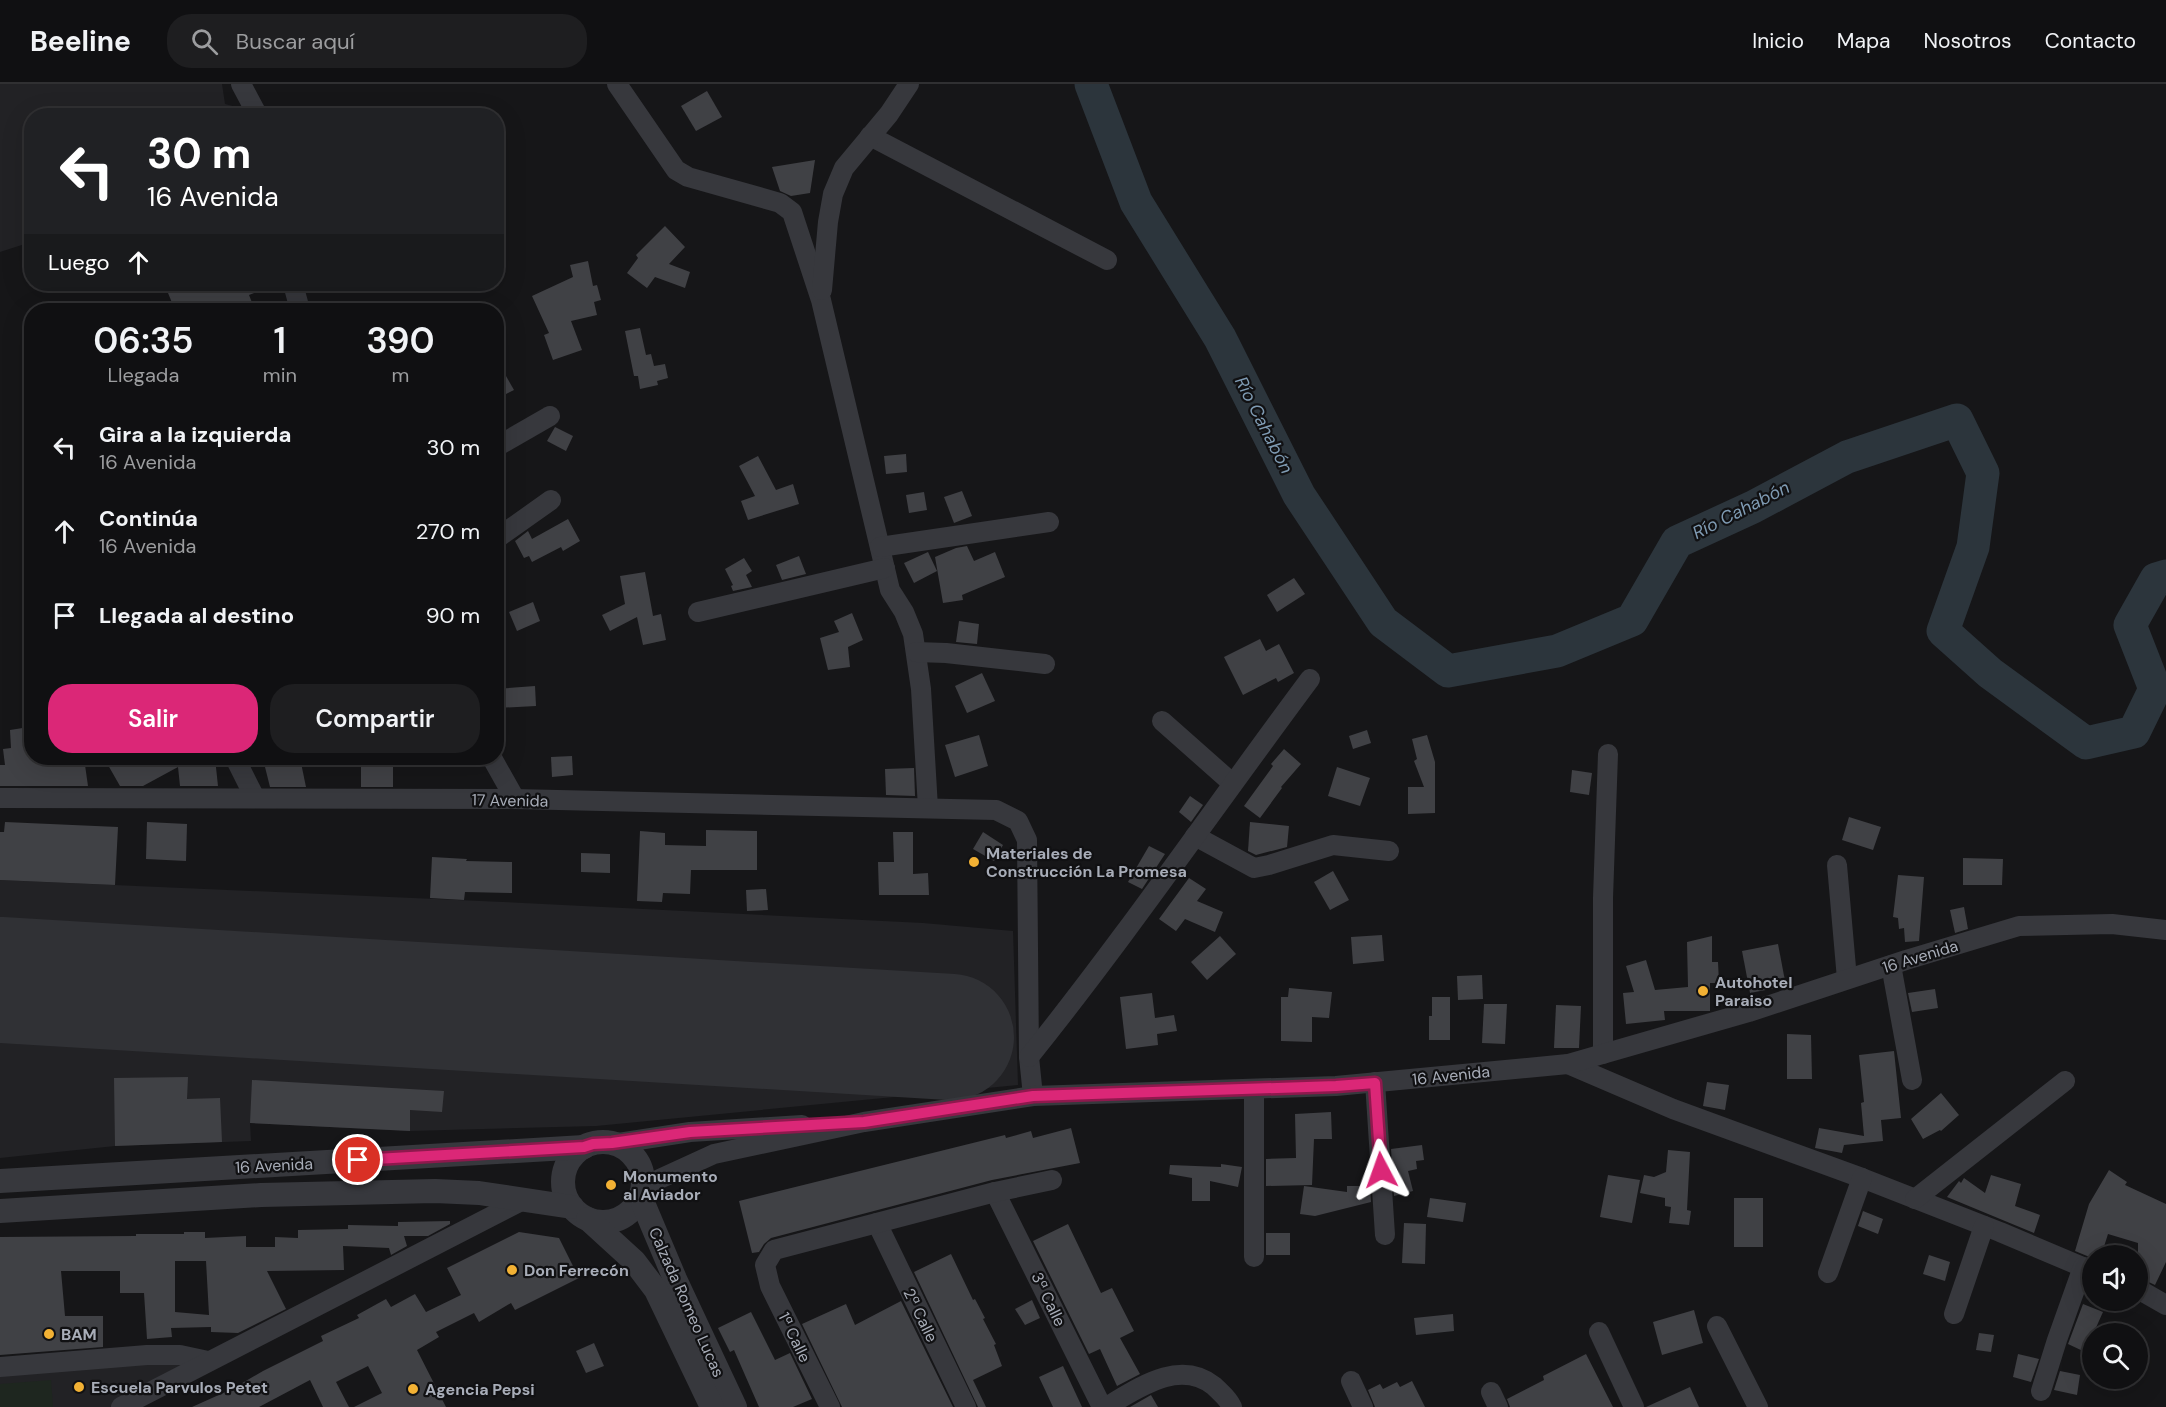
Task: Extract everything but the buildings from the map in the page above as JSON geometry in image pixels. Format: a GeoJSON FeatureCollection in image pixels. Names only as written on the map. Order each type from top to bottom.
{"type":"FeatureCollection","features":[{"type":"Feature","properties":{"kind":"street"},"geometry":{"type":"LineString","coordinates":[[240,84],[254,108]]}},
{"type":"Feature","properties":{"kind":"street"},"geometry":{"type":"LineString","coordinates":[[617,84],[676,170],[688,177],[780,203],[792,212],[820,300],[890,590],[913,634],[921,689],[928,808]]}},
{"type":"Feature","properties":{"kind":"street"},"geometry":{"type":"LineString","coordinates":[[820,300],[833,194],[844,168],[889,114],[909,84]]}},
{"type":"Feature","properties":{"kind":"street"},"geometry":{"type":"LineString","coordinates":[[870,136],[1107,260]]}},
{"type":"Feature","properties":{"kind":"street"},"geometry":{"type":"LineString","coordinates":[[504,442],[550,416]]}},
{"type":"Feature","properties":{"kind":"street"},"geometry":{"type":"LineString","coordinates":[[504,533],[551,500]]}},
{"type":"Feature","properties":{"kind":"street"},"geometry":{"type":"LineString","coordinates":[[880,547],[1049,522]]}},
{"type":"Feature","properties":{"kind":"street"},"geometry":{"type":"LineString","coordinates":[[698,612],[885,568]]}},
{"type":"Feature","properties":{"kind":"street"},"geometry":{"type":"LineString","coordinates":[[916,652],[1045,664]]}},
{"type":"Feature","properties":{"kind":"street"},"geometry":{"type":"LineString","coordinates":[[1033,1096],[1029,1057],[1085,987],[1232,783],[1310,680]]}},
{"type":"Feature","properties":{"kind":"street"},"geometry":{"type":"LineString","coordinates":[[1162,721],[1232,783]]}},
{"type":"Feature","properties":{"kind":"street"},"geometry":{"type":"LineString","coordinates":[[1603,1054],[1603,898],[1608,754]]}},
{"type":"Feature","properties":{"kind":"street"},"geometry":{"type":"LineString","coordinates":[[238,765],[255,798]]}},
{"type":"Feature","properties":{"kind":"street"},"geometry":{"type":"LineString","coordinates":[[496,765],[516,799]]}},
{"type":"Feature","properties":{"kind":"street","name":"17 Avenida"},"geometry":{"type":"LineString","coordinates":[[0,798],[516,799],[996,810],[1018,821],[1027,840],[1029,1057]]}},
{"type":"Feature","properties":{"kind":"street"},"geometry":{"type":"LineString","coordinates":[[1195,836],[1254,868],[1269,866],[1333,845],[1389,851]]}},
{"type":"Feature","properties":{"kind":"street"},"geometry":{"type":"LineString","coordinates":[[1837,866],[1847,979]]}},
{"type":"Feature","properties":{"kind":"street","name":"16 Avenida"},"geometry":{"type":"LineString","coordinates":[[641,1191],[714,1154],[864,1122],[1033,1096],[1336,1086],[1568,1064],[1749,1012],[2019,926],[2112,924],[2166,930]]}},
{"type":"Feature","properties":{"kind":"street"},"geometry":{"type":"LineString","coordinates":[[1891,965],[1912,1080]]}},
{"type":"Feature","properties":{"kind":"street"},"geometry":{"type":"LineString","coordinates":[[1568,1064],[1672,1109],[1862,1178],[2082,1267]]}},
{"type":"Feature","properties":{"kind":"street"},"geometry":{"type":"LineString","coordinates":[[1915,1199],[2065,1081]]}},
{"type":"Feature","properties":{"kind":"street"},"geometry":{"type":"LineString","coordinates":[[1375,1083],[1385,1235]]}},
{"type":"Feature","properties":{"kind":"street"},"geometry":{"type":"LineString","coordinates":[[1254,1089],[1254,1257]]}},
{"type":"Feature","properties":{"kind":"street","name":"16 Avenida"},"geometry":{"type":"LineString","coordinates":[[612,1143],[690,1132],[864,1122]]}},
{"type":"Feature","properties":{"kind":"street"},"geometry":{"type":"LineString","coordinates":[[612,1143],[632,1155],[638,1164],[642,1175],[641,1191],[634,1207],[625,1216],[613,1221],[600,1222],[580,1213],[565,1195],[563,1181],[566,1168],[573,1156],[584,1147],[612,1143]]}},
{"type":"Feature","properties":{"kind":"street","name":"16 Avenida"},"geometry":{"type":"LineString","coordinates":[[0,1181],[584,1147]]}},
{"type":"Feature","properties":{"kind":"street"},"geometry":{"type":"LineString","coordinates":[[222,1168],[225,1198]]}},
{"type":"Feature","properties":{"kind":"street"},"geometry":{"type":"LineString","coordinates":[[1828,1273],[1862,1178]]}},
{"type":"Feature","properties":{"kind":"street"},"geometry":{"type":"LineString","coordinates":[[877,1223],[995,1192],[1052,1180]]}},
{"type":"Feature","properties":{"kind":"street","name":"16 Avenida"},"geometry":{"type":"LineString","coordinates":[[0,1212],[225,1198],[435,1191],[479,1193],[525,1199],[580,1213]]}},
{"type":"Feature","properties":{"kind":"street","name":"Calzada Romeo Lucas"},"geometry":{"type":"LineString","coordinates":[[641,1191],[675,1279],[735,1407]]}},
{"type":"Feature","properties":{"kind":"street","name":"3ª Calle"},"geometry":{"type":"LineString","coordinates":[[995,1192],[1104,1407]]}},
{"type":"Feature","properties":{"kind":"street"},"geometry":{"type":"LineString","coordinates":[[121,1407],[525,1199]]}},
{"type":"Feature","properties":{"kind":"street","name":"Calzada Romeo Lucas"},"geometry":{"type":"LineString","coordinates":[[580,1213],[634,1261],[656,1290],[712,1407]]}},
{"type":"Feature","properties":{"kind":"street","name":"1ª Calle"},"geometry":{"type":"LineString","coordinates":[[830,1407],[770,1286],[765,1265],[774,1250],[877,1223]]}},
{"type":"Feature","properties":{"kind":"street","name":"2ª Calle"},"geometry":{"type":"LineString","coordinates":[[877,1223],[966,1407]]}},
{"type":"Feature","properties":{"kind":"street"},"geometry":{"type":"LineString","coordinates":[[1954,1314],[1984,1226]]}},
{"type":"Feature","properties":{"kind":"street"},"geometry":{"type":"LineString","coordinates":[[2041,1391],[2057,1340],[2082,1283]]}},
{"type":"Feature","properties":{"kind":"street"},"geometry":{"type":"LineString","coordinates":[[2148,1295],[2166,1305]]}},
{"type":"Feature","properties":{"kind":"street"},"geometry":{"type":"LineString","coordinates":[[1717,1326],[1758,1407]]}},
{"type":"Feature","properties":{"kind":"street"},"geometry":{"type":"LineString","coordinates":[[1599,1332],[1634,1407]]}},
{"type":"Feature","properties":{"kind":"street"},"geometry":{"type":"LineString","coordinates":[[0,1367],[147,1355],[180,1355],[208,1361]]}},
{"type":"Feature","properties":{"kind":"street"},"geometry":{"type":"LineString","coordinates":[[1104,1407],[1155,1379],[1182,1374],[1206,1380],[1229,1399],[1233,1407]]}},
{"type":"Feature","properties":{"kind":"street"},"geometry":{"type":"LineString","coordinates":[[1351,1382],[1363,1407]]}},
{"type":"Feature","properties":{"kind":"shaded area"},"geometry":{"type":"Polygon","coordinates":[[[0,84],[222,84],[225,104],[240,108],[24,108],[24,244],[0,252],[0,84]]]}},
{"type":"Feature","properties":{"kind":"shaded area"},"geometry":{"type":"Polygon","coordinates":[[[0,880],[923,923],[1013,931],[1018,1085],[596,1126],[410,1131],[250,1123],[251,1141],[115,1146],[0,1158],[0,880]]]}},
{"type":"Feature","properties":{"kind":"shaded area","name":"Escuela Parvulos Petet"},"geometry":{"type":"Polygon","coordinates":[[[208,1361],[121,1407],[0,1407],[0,1367],[208,1361]]]}},
{"type":"Feature","properties":{"kind":"shaded area"},"geometry":{"type":"Polygon","coordinates":[[[51,1380],[53,1407],[0,1407],[0,1384],[51,1380]]]}},
{"type":"Feature","properties":{"kind":"waterway","name":"Río Cahabón"},"geometry":{"type":"LineString","coordinates":[[1091,84],[1136,202],[1220,338],[1299,495],[1383,622],[1448,671],[1557,651],[1632,620],[1677,542],[1753,507],[1847,457],[1957,420],[1983,473],[1973,547],[1943,631],[1990,673],[2086,743],[2134,732],[2155,689],[2130,625],[2156,579],[2166,576]]}},
{"type":"Feature","properties":{"kind":"runway"},"geometry":{"type":"LineString","coordinates":[[0,980],[951,1037]]}},
{"type":"Feature","properties":{"kind":"place","name":"Materiales de Construcción La Promesa"},"geometry":{"type":"Point","coordinates":[974,862]}},
{"type":"Feature","properties":{"kind":"place","name":"Autohotel Paraiso"},"geometry":{"type":"Point","coordinates":[1703,991]}},
{"type":"Feature","properties":{"kind":"place","name":"Monumento al Aviador"},"geometry":{"type":"Point","coordinates":[611,1185]}},
{"type":"Feature","properties":{"kind":"place","name":"Don Ferrecón"},"geometry":{"type":"Point","coordinates":[512,1270]}},
{"type":"Feature","properties":{"kind":"place","name":"BAM"},"geometry":{"type":"Point","coordinates":[49,1334]}},
{"type":"Feature","properties":{"kind":"place","name":"Escuela Parvulos Petet"},"geometry":{"type":"Point","coordinates":[79,1387]}},
{"type":"Feature","properties":{"kind":"place","name":"Agencia Pepsi"},"geometry":{"type":"Point","coordinates":[413,1389]}},
{"type":"Feature","properties":{"kind":"route"},"geometry":{"type":"LineString","coordinates":[[358,1160],[584,1147],[690,1132],[864,1122],[1033,1096],[1375,1083],[1381,1170]]}}]}
